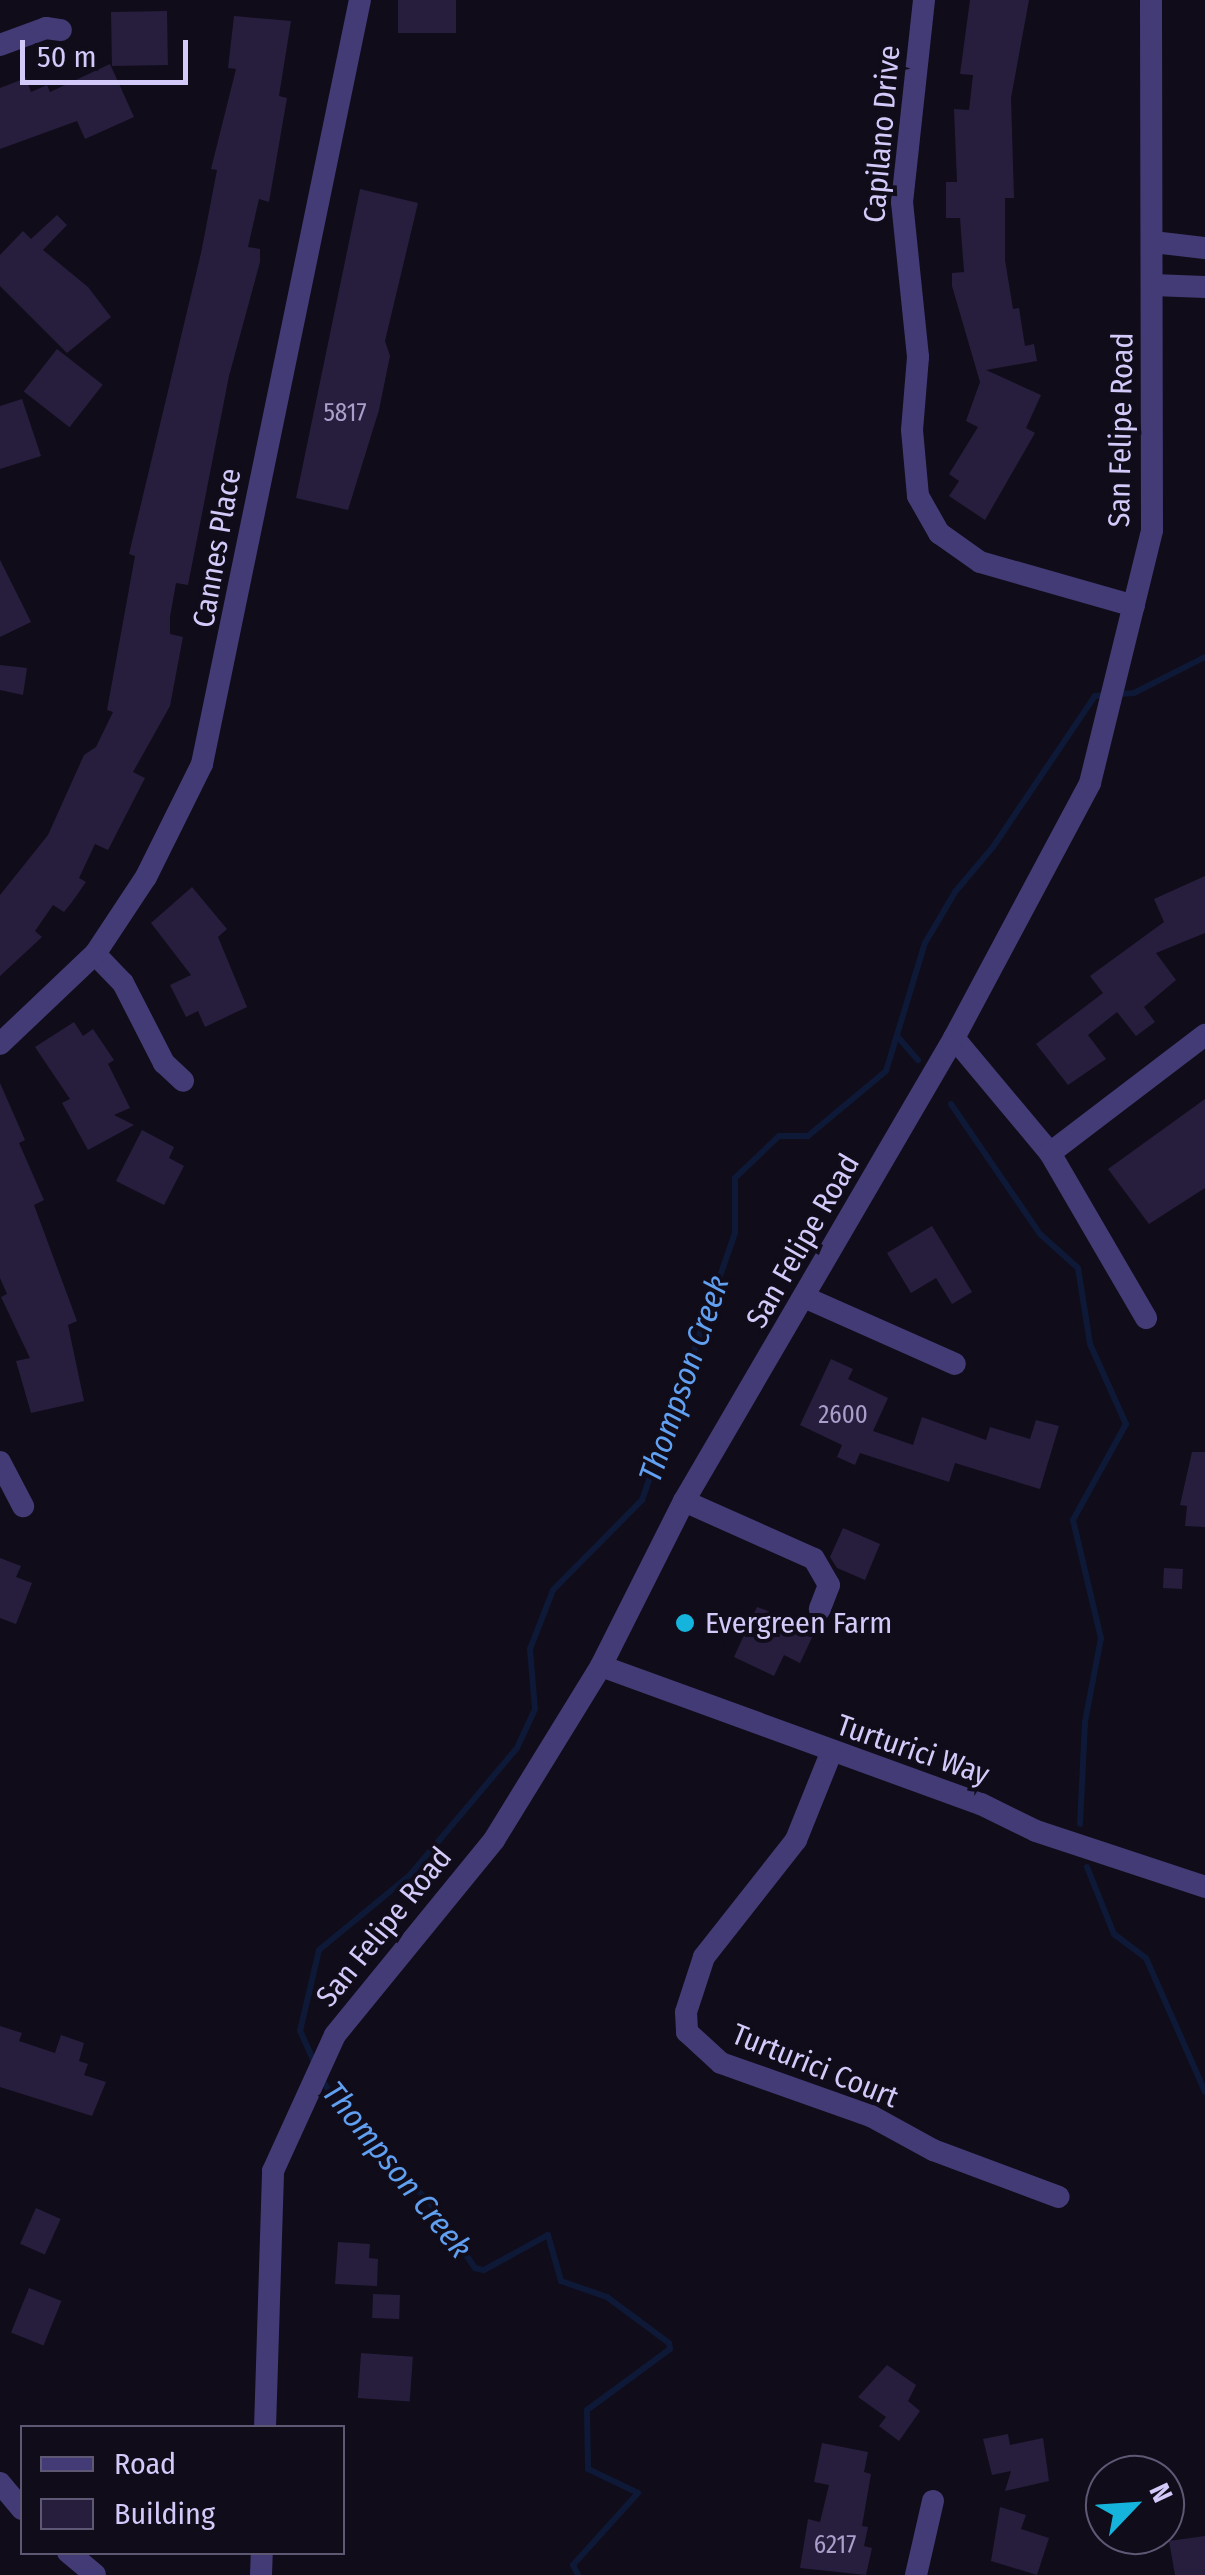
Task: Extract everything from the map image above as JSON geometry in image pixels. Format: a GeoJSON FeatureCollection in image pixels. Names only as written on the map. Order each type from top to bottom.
{"type":"FeatureCollection","features":[{"type":"Feature","properties":{"kind":"street","name":"Cannes Place"},"geometry":{"type":"LineString","coordinates":[[0,1044],[95,954],[146,877],[208,745],[360,0]]}},
{"type":"Feature","properties":{"kind":"street","name":"Capilano Drive"},"geometry":{"type":"LineString","coordinates":[[924,0],[902,202],[917,392],[916,489],[939,533],[985,565],[1134,606]]}},
{"type":"Feature","properties":{"kind":"street","name":"San Felipe Road"},"geometry":{"type":"LineString","coordinates":[[265,2425],[273,2171],[336,2035],[494,1840],[601,1666],[684,1501],[954,1038],[1090,784],[1152,530],[1151,0]]}},
{"type":"Feature","properties":{"kind":"street"},"geometry":{"type":"LineString","coordinates":[[0,45],[46,28],[61,30]]}},
{"type":"Feature","properties":{"kind":"street"},"geometry":{"type":"LineString","coordinates":[[1153,242],[1205,248]]}},
{"type":"Feature","properties":{"kind":"street"},"geometry":{"type":"LineString","coordinates":[[1153,285],[1205,287]]}},
{"type":"Feature","properties":{"kind":"street"},"geometry":{"type":"LineString","coordinates":[[95,954],[129,992],[164,1063],[183,1081]]}},
{"type":"Feature","properties":{"kind":"street"},"geometry":{"type":"LineString","coordinates":[[1050,1153],[1205,1036]]}},
{"type":"Feature","properties":{"kind":"street"},"geometry":{"type":"LineString","coordinates":[[954,1038],[1050,1153],[1146,1318]]}},
{"type":"Feature","properties":{"kind":"street"},"geometry":{"type":"LineString","coordinates":[[804,1297],[955,1364]]}},
{"type":"Feature","properties":{"kind":"street"},"geometry":{"type":"LineString","coordinates":[[0,1462],[23,1506]]}},
{"type":"Feature","properties":{"kind":"street"},"geometry":{"type":"LineString","coordinates":[[684,1501],[814,1558],[829,1586],[820,1609]]}},
{"type":"Feature","properties":{"kind":"street","name":"Turturici Way"},"geometry":{"type":"LineString","coordinates":[[601,1666],[1205,1887]]}},
{"type":"Feature","properties":{"kind":"street","name":"Turturici Court"},"geometry":{"type":"LineString","coordinates":[[831,1753],[796,1840],[704,1958],[686,2012],[687,2032],[721,2063],[871,2116],[933,2150],[1059,2197]]}},
{"type":"Feature","properties":{"kind":"street"},"geometry":{"type":"LineString","coordinates":[[0,2482],[20,2506]]}},
{"type":"Feature","properties":{"kind":"street"},"geometry":{"type":"LineString","coordinates":[[916,2575],[933,2501]]}},
{"type":"Feature","properties":{"kind":"street"},"geometry":{"type":"LineString","coordinates":[[72,2555],[95,2575]]}},
{"type":"Feature","properties":{"kind":"building"},"geometry":{"type":"Polygon","coordinates":[[[398,0],[456,0],[456,33],[398,33],[398,0]]]}},
{"type":"Feature","properties":{"kind":"building"},"geometry":{"type":"Polygon","coordinates":[[[970,0],[1029,0],[1011,98],[1014,198],[1005,198],[1005,260],[1013,309],[1019,308],[1025,346],[1034,344],[1037,361],[986,370],[1041,395],[1026,428],[1035,433],[985,520],[949,496],[959,481],[949,474],[978,427],[966,421],[980,382],[952,286],[952,273],[964,272],[960,218],[946,218],[946,182],[957,182],[954,109],[969,110],[973,75],[960,74],[970,0]]]}},
{"type":"Feature","properties":{"kind":"building"},"geometry":{"type":"Polygon","coordinates":[[[167,11],[168,65],[112,66],[111,12],[167,11]]]}},
{"type":"Feature","properties":{"kind":"building"},"geometry":{"type":"Polygon","coordinates":[[[234,16],[291,21],[279,96],[287,98],[269,202],[259,199],[248,247],[260,249],[260,262],[229,376],[188,585],[176,583],[170,634],[183,637],[170,706],[133,772],[145,778],[108,850],[95,844],[79,878],[86,882],[72,902],[64,912],[53,905],[35,931],[42,937],[0,976],[0,895],[48,835],[84,755],[96,747],[113,712],[107,710],[135,556],[129,554],[201,253],[217,170],[211,169],[236,69],[228,68],[234,16]]]}},
{"type":"Feature","properties":{"kind":"building"},"geometry":{"type":"Polygon","coordinates":[[[110,64],[134,117],[85,139],[77,121],[0,149],[0,88],[26,78],[31,92],[47,85],[50,92],[110,64]]]}},
{"type":"Feature","properties":{"kind":"building"},"geometry":{"type":"Polygon","coordinates":[[[360,189],[418,203],[385,341],[390,356],[379,410],[348,510],[296,498],[360,189]]]}},
{"type":"Feature","properties":{"kind":"building"},"geometry":{"type":"Polygon","coordinates":[[[57,215],[67,225],[43,250],[88,287],[111,317],[67,353],[0,286],[0,255],[23,231],[31,239],[57,215]]]}},
{"type":"Feature","properties":{"kind":"building"},"geometry":{"type":"Polygon","coordinates":[[[57,349],[103,385],[69,427],[24,392],[57,349]]]}},
{"type":"Feature","properties":{"kind":"building"},"geometry":{"type":"Polygon","coordinates":[[[22,399],[41,456],[0,469],[0,406],[22,399]]]}},
{"type":"Feature","properties":{"kind":"building"},"geometry":{"type":"Polygon","coordinates":[[[0,560],[31,622],[0,637],[0,560]]]}},
{"type":"Feature","properties":{"kind":"building"},"geometry":{"type":"Polygon","coordinates":[[[0,665],[27,668],[23,695],[0,690],[0,665]]]}},
{"type":"Feature","properties":{"kind":"building"},"geometry":{"type":"Polygon","coordinates":[[[1205,876],[1205,933],[1156,953],[1176,980],[1144,1007],[1155,1022],[1136,1036],[1117,1012],[1088,1035],[1106,1059],[1068,1085],[1036,1044],[1103,993],[1090,976],[1164,922],[1154,899],[1205,876]]]}},
{"type":"Feature","properties":{"kind":"building"},"geometry":{"type":"Polygon","coordinates":[[[192,887],[227,929],[218,937],[247,1007],[205,1027],[198,1011],[186,1017],[170,985],[191,975],[151,923],[192,887]]]}},
{"type":"Feature","properties":{"kind":"building"},"geometry":{"type":"Polygon","coordinates":[[[74,1022],[83,1036],[93,1029],[114,1060],[108,1064],[130,1108],[114,1115],[134,1125],[88,1150],[62,1103],[70,1099],[35,1047],[74,1022]]]}},
{"type":"Feature","properties":{"kind":"building"},"geometry":{"type":"Polygon","coordinates":[[[0,1083],[25,1140],[19,1143],[44,1200],[34,1205],[77,1321],[68,1325],[84,1401],[31,1413],[16,1361],[30,1358],[1,1297],[7,1294],[0,1278],[0,1083]]]}},
{"type":"Feature","properties":{"kind":"building"},"geometry":{"type":"Polygon","coordinates":[[[1205,1099],[1205,1188],[1149,1224],[1108,1169],[1205,1099]]]}},
{"type":"Feature","properties":{"kind":"building"},"geometry":{"type":"Polygon","coordinates":[[[142,1130],[174,1147],[169,1158],[184,1166],[164,1205],[116,1181],[142,1130]]]}},
{"type":"Feature","properties":{"kind":"building"},"geometry":{"type":"Polygon","coordinates":[[[932,1226],[972,1292],[952,1304],[936,1278],[911,1293],[887,1253],[932,1226]]]}},
{"type":"Feature","properties":{"kind":"building"},"geometry":{"type":"Polygon","coordinates":[[[831,1359],[853,1369],[848,1379],[888,1398],[873,1431],[913,1445],[922,1417],[986,1440],[990,1427],[1030,1439],[1036,1420],[1059,1426],[1040,1489],[955,1463],[949,1482],[860,1453],[855,1465],[837,1457],[842,1445],[800,1425],[831,1359]]]}},
{"type":"Feature","properties":{"kind":"building"},"geometry":{"type":"Polygon","coordinates":[[[1192,1452],[1205,1452],[1205,1527],[1185,1526],[1187,1506],[1180,1505],[1192,1452]]]}},
{"type":"Feature","properties":{"kind":"building"},"geometry":{"type":"Polygon","coordinates":[[[843,1528],[880,1544],[865,1580],[837,1568],[830,1557],[843,1528]]]}},
{"type":"Feature","properties":{"kind":"building"},"geometry":{"type":"Polygon","coordinates":[[[0,1558],[21,1566],[16,1577],[32,1583],[16,1624],[0,1618],[0,1558]]]}},
{"type":"Feature","properties":{"kind":"building"},"geometry":{"type":"Polygon","coordinates":[[[1164,1568],[1183,1569],[1182,1589],[1163,1588],[1164,1568]]]}},
{"type":"Feature","properties":{"kind":"building"},"geometry":{"type":"Polygon","coordinates":[[[757,1607],[816,1629],[800,1663],[784,1655],[774,1676],[734,1657],[757,1607]]]}},
{"type":"Feature","properties":{"kind":"building"},"geometry":{"type":"Polygon","coordinates":[[[0,2026],[22,2033],[19,2041],[55,2053],[61,2035],[84,2043],[79,2061],[88,2064],[84,2075],[106,2082],[92,2116],[0,2087],[0,2026]]]}},
{"type":"Feature","properties":{"kind":"building"},"geometry":{"type":"Polygon","coordinates":[[[36,2208],[61,2219],[45,2255],[20,2244],[36,2208]]]}},
{"type":"Feature","properties":{"kind":"building"},"geometry":{"type":"Polygon","coordinates":[[[338,2242],[370,2244],[369,2258],[378,2259],[377,2286],[335,2284],[338,2242]]]}},
{"type":"Feature","properties":{"kind":"building"},"geometry":{"type":"Polygon","coordinates":[[[29,2288],[61,2301],[43,2346],[11,2333],[29,2288]]]}},
{"type":"Feature","properties":{"kind":"building"},"geometry":{"type":"Polygon","coordinates":[[[373,2294],[400,2295],[399,2319],[372,2318],[373,2294]]]}},
{"type":"Feature","properties":{"kind":"building"},"geometry":{"type":"Polygon","coordinates":[[[361,2353],[413,2357],[410,2402],[358,2398],[361,2353]]]}},
{"type":"Feature","properties":{"kind":"building"},"geometry":{"type":"Polygon","coordinates":[[[887,2365],[916,2385],[908,2401],[920,2411],[899,2441],[879,2426],[886,2417],[858,2397],[887,2365]]]}},
{"type":"Feature","properties":{"kind":"building"},"geometry":{"type":"Polygon","coordinates":[[[1008,2434],[1010,2445],[1043,2438],[1049,2481],[1005,2491],[1011,2471],[992,2475],[983,2439],[1008,2434]]]}},
{"type":"Feature","properties":{"kind":"building"},"geometry":{"type":"Polygon","coordinates":[[[822,2443],[868,2452],[864,2472],[871,2474],[862,2526],[868,2527],[864,2546],[872,2548],[866,2575],[800,2568],[808,2519],[820,2522],[829,2485],[814,2482],[822,2443]]]}},
{"type":"Feature","properties":{"kind":"building"},"geometry":{"type":"Polygon","coordinates":[[[1000,2507],[1026,2515],[1021,2529],[1049,2538],[1037,2575],[991,2561],[1000,2507]]]}},
{"type":"Feature","properties":{"kind":"building"},"geometry":{"type":"Polygon","coordinates":[[[1205,2536],[1205,2575],[1175,2575],[1171,2555],[1185,2555],[1185,2539],[1205,2536]]]}},
{"type":"Feature","properties":{"kind":"waterway","name":"Thompson Creek"},"geometry":{"type":"LineString","coordinates":[[1119,694],[1134,693],[1205,657]]}},
{"type":"Feature","properties":{"kind":"waterway","name":"Thompson Creek"},"geometry":{"type":"LineString","coordinates":[[315,2064],[300,2031],[319,1950],[410,1875],[517,1748],[535,1709],[530,1649],[553,1590],[642,1500],[735,1233],[735,1178],[779,1136],[808,1136],[886,1071],[925,943],[955,892],[993,847],[1095,696],[1106,695]]}},
{"type":"Feature","properties":{"kind":"waterway"},"geometry":{"type":"LineString","coordinates":[[897,1036],[918,1060]]}},
{"type":"Feature","properties":{"kind":"waterway"},"geometry":{"type":"LineString","coordinates":[[951,1104],[1040,1234],[1078,1268],[1090,1344],[1126,1424],[1073,1520],[1101,1638],[1085,1722],[1080,1824]]}},
{"type":"Feature","properties":{"kind":"waterway"},"geometry":{"type":"LineString","coordinates":[[1087,1867],[1114,1934],[1146,1958],[1205,2092]]}},
{"type":"Feature","properties":{"kind":"waterway","name":"Thompson Creek"},"geometry":{"type":"LineString","coordinates":[[322,2080],[357,2132],[428,2200],[475,2268],[484,2270],[548,2235],[561,2281],[607,2297],[669,2343],[670,2349],[587,2410],[588,2469],[638,2493],[573,2565],[578,2575]]}},
{"type":"Feature","properties":{"kind":"place","name":"Evergreen Farm"},"geometry":{"type":"Point","coordinates":[685,1623]}}]}
